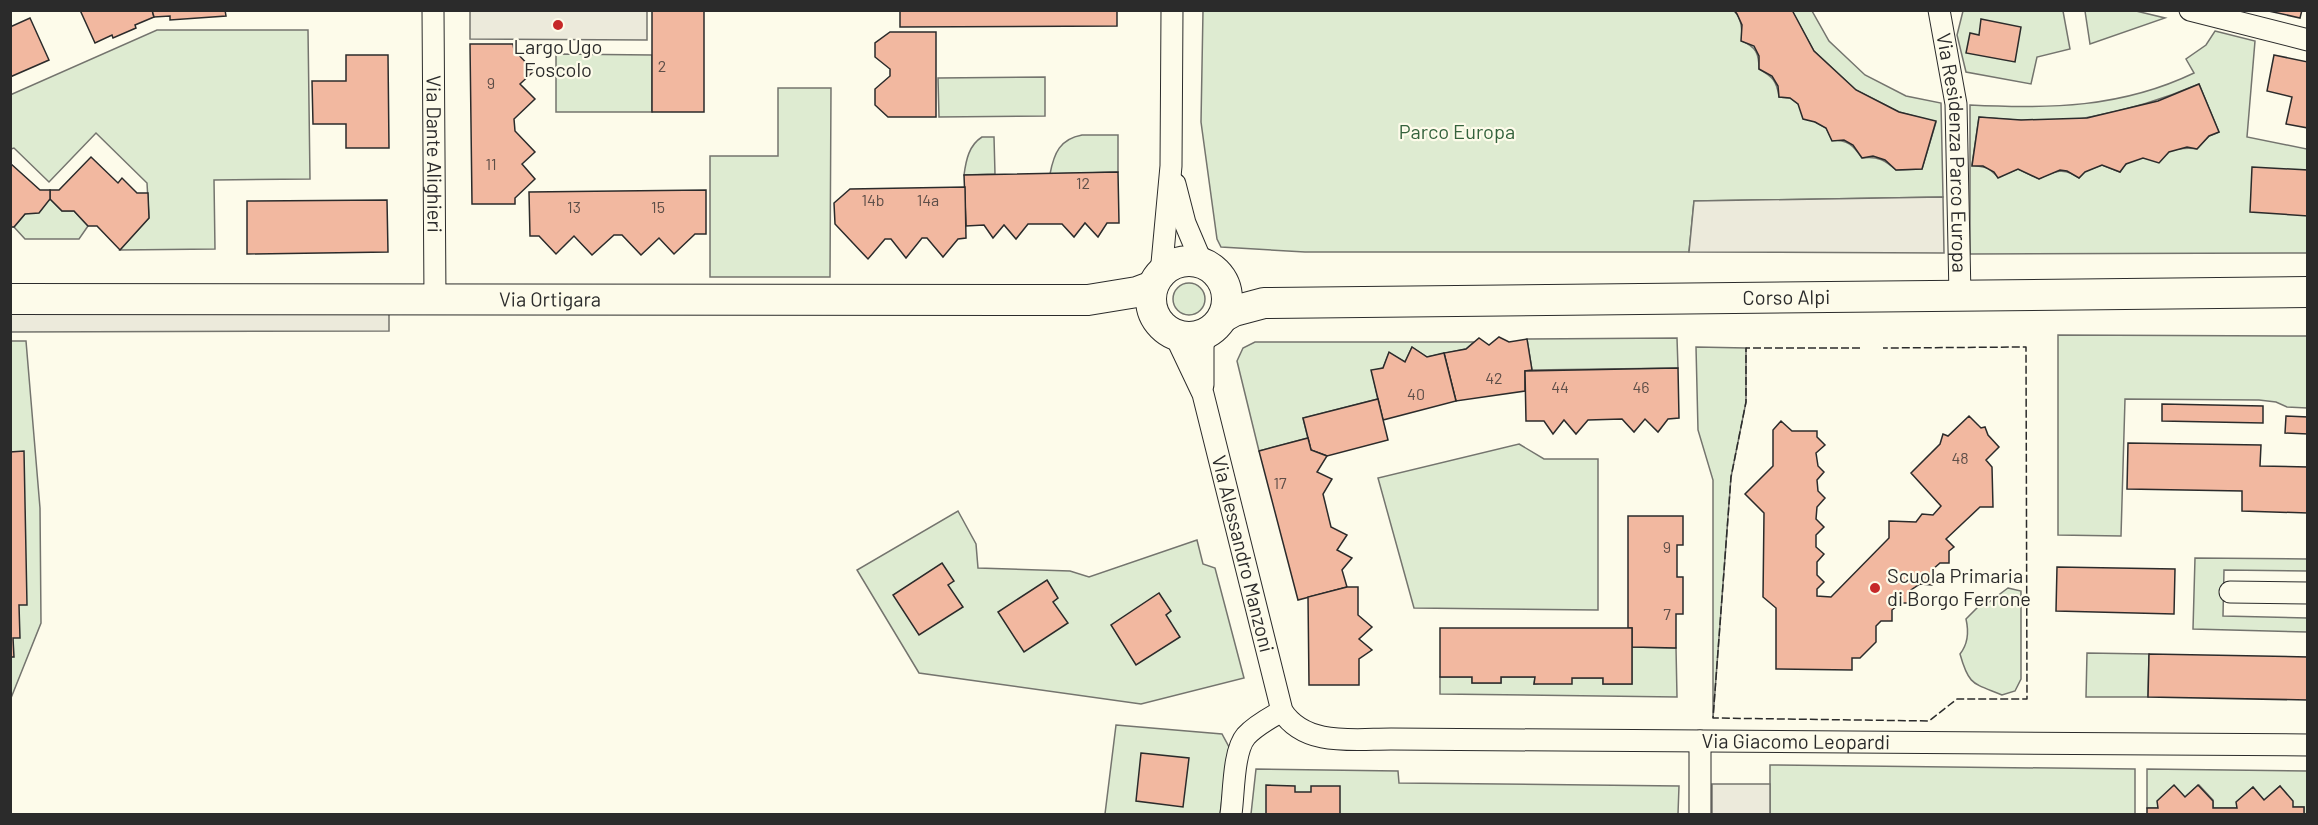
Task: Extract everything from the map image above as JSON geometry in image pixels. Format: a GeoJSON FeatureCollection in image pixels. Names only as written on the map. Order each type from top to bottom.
{"type":"FeatureCollection","features":[{"type":"Feature","properties":{"kind":"street","name":"Via Dante Alighieri"},"geometry":{"type":"LineString","coordinates":[[433,10],[435,298]]}},
{"type":"Feature","properties":{"kind":"street","name":"Via Alessandro Manzoni"},"geometry":{"type":"LineString","coordinates":[[1173,10],[1171,166],[1161,303],[1203,394],[1285,716]]}},
{"type":"Feature","properties":{"kind":"street","name":"Via Residenza Parco Europa"},"geometry":{"type":"LineString","coordinates":[[1939,10],[1956,104],[1960,296]]}},
{"type":"Feature","properties":{"kind":"street"},"geometry":{"type":"LineString","coordinates":[[2190,10],[2307,40]]}},
{"type":"Feature","properties":{"kind":"street","name":"Via Alessandro Manzoni"},"geometry":{"type":"LineString","coordinates":[[1171,166],[1185,223],[1212,272],[1227,292],[1227,305],[1203,347],[1203,394]]}},
{"type":"Feature","properties":{"kind":"street"},"geometry":{"type":"LineString","coordinates":[[1212,272],[1187,261],[1173,264],[1161,303],[1190,338],[1214,326]]}},
{"type":"Feature","properties":{"kind":"street","name":"Corso Alpi"},"geometry":{"type":"LineString","coordinates":[[1212,272],[1244,296],[1264,303]]}},
{"type":"Feature","properties":{"kind":"street","name":"Via Ortigara"},"geometry":{"type":"LineString","coordinates":[[10,299],[1088,300],[1137,292],[1161,303]]}},
{"type":"Feature","properties":{"kind":"street","name":"Corso Alpi"},"geometry":{"type":"LineString","coordinates":[[1214,326],[1234,311],[1264,303],[2307,292]]}},
{"type":"Feature","properties":{"kind":"street"},"geometry":{"type":"LineString","coordinates":[[2230,592],[2307,593]]}},
{"type":"Feature","properties":{"kind":"street"},"geometry":{"type":"LineString","coordinates":[[1231,814],[1237,759],[1242,742],[1252,731],[1285,716]]}},
{"type":"Feature","properties":{"kind":"street","name":"Via Giacomo Leopardi"},"geometry":{"type":"LineString","coordinates":[[1285,716],[1310,735],[1332,739],[2307,745]]}},
{"type":"Feature","properties":{"kind":"street"},"geometry":{"type":"LineString","coordinates":[[1700,741],[1700,814]]}},
{"type":"Feature","properties":{"kind":"green space","name":"Parco Europa"},"geometry":{"type":"Polygon","coordinates":[[[1203,11],[1734,11],[1740,21],[1742,41],[1756,51],[1759,69],[1773,80],[1779,97],[1790,98],[1815,122],[1826,128],[1832,140],[1850,144],[1862,158],[1881,160],[1896,170],[1922,169],[1936,122],[1899,112],[1856,90],[1814,51],[1792,11],[1812,11],[1829,41],[1865,75],[1906,96],[1941,103],[1943,197],[1694,201],[1689,252],[1305,252],[1221,247],[1217,239],[1201,122],[1203,11]]]}},
{"type":"Feature","properties":{"kind":"green space"},"geometry":{"type":"Polygon","coordinates":[[[1963,11],[2063,11],[2070,49],[2037,57],[2031,84],[1966,72],[1957,35],[1963,11]]]}},
{"type":"Feature","properties":{"kind":"green space"},"geometry":{"type":"Polygon","coordinates":[[[2085,11],[2136,11],[2165,18],[2090,44],[2085,11]]]}},
{"type":"Feature","properties":{"kind":"green space"},"geometry":{"type":"Polygon","coordinates":[[[157,30],[308,30],[310,179],[214,180],[215,249],[120,250],[149,218],[147,183],[96,133],[49,182],[14,148],[11,149],[10,95],[157,30]]]}},
{"type":"Feature","properties":{"kind":"green space"},"geometry":{"type":"Polygon","coordinates":[[[2215,31],[2255,41],[2247,137],[2307,149],[2307,253],[1970,254],[1970,105],[2028,107],[2112,100],[2167,85],[2194,73],[2186,59],[2206,45],[2215,31]],[[2199,84],[2132,107],[2077,119],[2034,121],[1979,117],[1972,165],[1988,168],[1998,177],[2018,169],[2039,179],[2059,171],[2069,172],[2079,178],[2085,171],[2102,165],[2120,172],[2126,164],[2140,157],[2171,150],[2197,149],[2209,136],[2219,132],[2199,84]]]}},
{"type":"Feature","properties":{"kind":"green space"},"geometry":{"type":"Polygon","coordinates":[[[556,54],[652,55],[652,112],[556,112],[556,54]]]}},
{"type":"Feature","properties":{"kind":"green space"},"geometry":{"type":"Polygon","coordinates":[[[1045,77],[1045,116],[939,117],[938,78],[1045,77]]]}},
{"type":"Feature","properties":{"kind":"green space"},"geometry":{"type":"Polygon","coordinates":[[[778,88],[831,88],[830,277],[710,277],[710,156],[778,156],[778,88]]]}},
{"type":"Feature","properties":{"kind":"green space"},"geometry":{"type":"Polygon","coordinates":[[[1082,135],[1118,135],[1118,172],[1050,174],[1059,148],[1068,140],[1082,135]]]}},
{"type":"Feature","properties":{"kind":"green space"},"geometry":{"type":"Polygon","coordinates":[[[982,137],[994,137],[995,174],[964,175],[971,149],[982,137]]]}},
{"type":"Feature","properties":{"kind":"green space"},"geometry":{"type":"Polygon","coordinates":[[[50,199],[62,211],[74,211],[88,226],[79,239],[25,239],[14,227],[25,214],[50,199]]]}},
{"type":"Feature","properties":{"kind":"green space"},"geometry":{"type":"Polygon","coordinates":[[[1189,283],[1200,288],[1205,299],[1200,310],[1189,315],[1178,310],[1173,299],[1178,288],[1189,283]]]}},
{"type":"Feature","properties":{"kind":"green space"},"geometry":{"type":"Polygon","coordinates":[[[2058,335],[2307,336],[2307,408],[2287,407],[2276,402],[2259,400],[2125,399],[2121,536],[2058,535],[2058,335]]]}},
{"type":"Feature","properties":{"kind":"green space"},"geometry":{"type":"Polygon","coordinates":[[[1677,338],[1678,368],[1532,370],[1527,339],[1677,338]]]}},
{"type":"Feature","properties":{"kind":"green space"},"geometry":{"type":"Polygon","coordinates":[[[10,341],[26,341],[40,508],[41,623],[11,698],[10,341]]]}},
{"type":"Feature","properties":{"kind":"green space"},"geometry":{"type":"Polygon","coordinates":[[[1255,342],[1474,342],[1466,349],[1427,357],[1412,347],[1405,362],[1389,353],[1383,368],[1372,371],[1378,399],[1303,418],[1308,438],[1259,451],[1237,361],[1243,348],[1255,342]]]}},
{"type":"Feature","properties":{"kind":"green space"},"geometry":{"type":"Polygon","coordinates":[[[1696,347],[1746,348],[1746,402],[1731,477],[1713,718],[1713,480],[1698,430],[1696,347]]]}},
{"type":"Feature","properties":{"kind":"green space"},"geometry":{"type":"Polygon","coordinates":[[[1519,444],[1544,459],[1598,459],[1598,610],[1414,608],[1378,478],[1519,444]]]}},
{"type":"Feature","properties":{"kind":"green space"},"geometry":{"type":"Polygon","coordinates":[[[958,511],[976,544],[978,568],[1070,571],[1089,577],[1197,540],[1203,564],[1215,568],[1244,678],[1141,704],[919,673],[857,570],[958,511]]]}},
{"type":"Feature","properties":{"kind":"green space"},"geometry":{"type":"Polygon","coordinates":[[[2195,558],[2307,559],[2307,571],[2224,570],[2223,616],[2307,618],[2307,632],[2193,629],[2195,558]]]}},
{"type":"Feature","properties":{"kind":"green space"},"geometry":{"type":"Polygon","coordinates":[[[2008,588],[2021,591],[2021,679],[2015,691],[2002,695],[1974,682],[1966,672],[1960,654],[1967,638],[1966,619],[1980,605],[1989,602],[2008,588]]]}},
{"type":"Feature","properties":{"kind":"green space"},"geometry":{"type":"Polygon","coordinates":[[[1632,647],[1676,648],[1677,697],[1440,694],[1440,677],[1472,677],[1472,683],[1501,683],[1501,677],[1535,677],[1534,684],[1572,678],[1603,678],[1603,684],[1632,684],[1632,647]]]}},
{"type":"Feature","properties":{"kind":"green space"},"geometry":{"type":"Polygon","coordinates":[[[2087,653],[2149,654],[2148,697],[2086,697],[2087,653]]]}},
{"type":"Feature","properties":{"kind":"green space"},"geometry":{"type":"Polygon","coordinates":[[[1116,725],[1222,734],[1229,747],[1220,814],[1105,814],[1116,725]]]}},
{"type":"Feature","properties":{"kind":"green space"},"geometry":{"type":"Polygon","coordinates":[[[1770,765],[2135,769],[2135,814],[1770,814],[1770,765]]]}},
{"type":"Feature","properties":{"kind":"green space"},"geometry":{"type":"Polygon","coordinates":[[[1256,769],[1398,771],[1399,783],[1679,786],[1678,814],[1251,814],[1256,769]]]}},
{"type":"Feature","properties":{"kind":"green space"},"geometry":{"type":"Polygon","coordinates":[[[2147,769],[2307,771],[2307,814],[2304,814],[2304,807],[2293,807],[2280,786],[2264,800],[2253,787],[2237,802],[2237,808],[2213,808],[2213,800],[2199,785],[2185,797],[2158,801],[2158,808],[2147,808],[2147,769]]]}},
{"type":"Feature","properties":{"kind":"shaded area","name":"Largo Ugo Foscolo"},"geometry":{"type":"Polygon","coordinates":[[[470,11],[647,11],[647,40],[470,39],[470,11]]]}},
{"type":"Feature","properties":{"kind":"shaded area"},"geometry":{"type":"Polygon","coordinates":[[[1943,197],[1944,253],[1689,252],[1694,201],[1943,197]]]}},
{"type":"Feature","properties":{"kind":"shaded area"},"geometry":{"type":"Polygon","coordinates":[[[389,310],[389,331],[11,332],[10,312],[389,310]]]}},
{"type":"Feature","properties":{"kind":"shaded area"},"geometry":{"type":"Polygon","coordinates":[[[1712,784],[1770,784],[1770,814],[1712,814],[1712,784]]]}},
{"type":"Feature","properties":{"kind":"building"},"geometry":{"type":"Polygon","coordinates":[[[80,10],[152,10],[154,17],[135,25],[136,28],[95,43],[80,10]]]}},
{"type":"Feature","properties":{"kind":"building"},"geometry":{"type":"Polygon","coordinates":[[[152,10],[225,10],[226,16],[170,20],[170,16],[154,17],[152,10]]]}},
{"type":"Feature","properties":{"kind":"building"},"geometry":{"type":"Polygon","coordinates":[[[652,10],[704,10],[704,112],[652,112],[652,10]]]}},
{"type":"Feature","properties":{"kind":"building"},"geometry":{"type":"Polygon","coordinates":[[[900,10],[1117,10],[1117,26],[900,27],[900,10]]]}},
{"type":"Feature","properties":{"kind":"building"},"geometry":{"type":"Polygon","coordinates":[[[1734,10],[1792,10],[1814,51],[1856,90],[1899,112],[1936,121],[1922,169],[1896,170],[1885,160],[1873,156],[1862,158],[1853,145],[1844,140],[1832,141],[1826,128],[1803,119],[1798,104],[1790,98],[1779,97],[1778,86],[1772,76],[1759,69],[1759,56],[1754,46],[1741,41],[1742,25],[1734,10]]]}},
{"type":"Feature","properties":{"kind":"building"},"geometry":{"type":"Polygon","coordinates":[[[2264,10],[2302,10],[2300,18],[2264,10]]]}},
{"type":"Feature","properties":{"kind":"building"},"geometry":{"type":"Polygon","coordinates":[[[30,18],[49,60],[10,77],[10,27],[30,18]]]}},
{"type":"Feature","properties":{"kind":"building"},"geometry":{"type":"Polygon","coordinates":[[[1981,19],[2021,27],[2015,62],[1966,53],[1970,33],[1979,35],[1981,19]]]}},
{"type":"Feature","properties":{"kind":"building"},"geometry":{"type":"Polygon","coordinates":[[[890,32],[936,32],[936,117],[888,117],[875,105],[875,89],[890,76],[890,69],[875,57],[875,43],[890,32]]]}},
{"type":"Feature","properties":{"kind":"building"},"geometry":{"type":"Polygon","coordinates":[[[470,44],[513,44],[514,50],[534,71],[520,84],[535,99],[514,119],[515,131],[535,152],[522,164],[535,179],[515,198],[515,204],[472,204],[470,44]]]}},
{"type":"Feature","properties":{"kind":"building"},"geometry":{"type":"Polygon","coordinates":[[[346,55],[388,55],[389,148],[346,148],[346,124],[313,124],[312,81],[346,81],[346,55]]]}},
{"type":"Feature","properties":{"kind":"building"},"geometry":{"type":"Polygon","coordinates":[[[2274,55],[2308,62],[2308,128],[2286,124],[2292,97],[2267,91],[2274,55]]]}},
{"type":"Feature","properties":{"kind":"building"},"geometry":{"type":"Polygon","coordinates":[[[2199,84],[2219,132],[2209,136],[2197,149],[2187,147],[2169,152],[2159,163],[2143,158],[2126,164],[2120,172],[2102,165],[2085,172],[2079,178],[2060,170],[2039,179],[2018,169],[1998,178],[1994,172],[1983,166],[1972,166],[1979,117],[2021,120],[2087,118],[2158,101],[2199,84]]]}},
{"type":"Feature","properties":{"kind":"building"},"geometry":{"type":"Polygon","coordinates":[[[91,157],[118,183],[122,178],[137,193],[148,193],[149,218],[120,250],[97,226],[88,226],[74,211],[62,211],[50,199],[50,190],[59,190],[91,157]]]}},
{"type":"Feature","properties":{"kind":"building"},"geometry":{"type":"Polygon","coordinates":[[[10,163],[40,190],[50,190],[50,199],[39,213],[25,214],[14,227],[10,227],[10,163]]]}},
{"type":"Feature","properties":{"kind":"building"},"geometry":{"type":"Polygon","coordinates":[[[2252,167],[2308,170],[2308,216],[2250,212],[2252,167]]]}},
{"type":"Feature","properties":{"kind":"building"},"geometry":{"type":"Polygon","coordinates":[[[1118,172],[1119,223],[1107,223],[1098,237],[1085,223],[1074,237],[1062,224],[1028,224],[1016,239],[1004,225],[993,238],[984,225],[966,226],[964,175],[1118,172]]]}},
{"type":"Feature","properties":{"kind":"building"},"geometry":{"type":"Polygon","coordinates":[[[965,187],[966,238],[958,239],[943,257],[927,238],[922,238],[906,258],[891,239],[885,239],[868,259],[835,224],[834,203],[850,189],[965,187]]]}},
{"type":"Feature","properties":{"kind":"building"},"geometry":{"type":"Polygon","coordinates":[[[706,190],[706,234],[695,234],[674,254],[659,238],[641,255],[622,235],[614,235],[592,255],[574,236],[556,254],[539,236],[530,236],[529,192],[706,190]]]}},
{"type":"Feature","properties":{"kind":"building"},"geometry":{"type":"Polygon","coordinates":[[[387,200],[388,252],[247,254],[247,201],[387,200]]]}},
{"type":"Feature","properties":{"kind":"building"},"geometry":{"type":"Polygon","coordinates":[[[1499,337],[1509,342],[1527,339],[1532,370],[1525,371],[1525,391],[1456,401],[1444,353],[1466,349],[1479,338],[1489,345],[1499,337]]]}},
{"type":"Feature","properties":{"kind":"building"},"geometry":{"type":"Polygon","coordinates":[[[1412,347],[1427,357],[1444,353],[1456,401],[1383,420],[1371,370],[1383,368],[1389,352],[1405,362],[1412,347]]]}},
{"type":"Feature","properties":{"kind":"building"},"geometry":{"type":"Polygon","coordinates":[[[1678,368],[1679,418],[1668,419],[1658,432],[1645,419],[1634,432],[1622,419],[1588,420],[1576,434],[1564,420],[1553,434],[1544,421],[1526,421],[1525,371],[1678,368]]]}},
{"type":"Feature","properties":{"kind":"building"},"geometry":{"type":"Polygon","coordinates":[[[1378,399],[1388,440],[1327,456],[1311,450],[1303,418],[1378,399]]]}},
{"type":"Feature","properties":{"kind":"building"},"geometry":{"type":"Polygon","coordinates":[[[2162,404],[2263,406],[2263,423],[2162,421],[2162,404]]]}},
{"type":"Feature","properties":{"kind":"building"},"geometry":{"type":"Polygon","coordinates":[[[1969,416],[1981,428],[1985,427],[1988,435],[1999,447],[1986,460],[1992,467],[1993,507],[1980,507],[1946,539],[1954,547],[1949,551],[1949,563],[1940,563],[1932,570],[1932,585],[1920,584],[1911,590],[1911,603],[1901,603],[1892,610],[1892,621],[1881,621],[1876,626],[1876,642],[1860,658],[1852,658],[1852,670],[1776,669],[1776,608],[1763,597],[1764,513],[1745,494],[1773,466],[1773,430],[1781,421],[1792,431],[1817,431],[1817,437],[1825,445],[1816,453],[1818,466],[1824,472],[1817,480],[1818,491],[1825,498],[1817,507],[1816,519],[1824,527],[1816,535],[1816,547],[1824,554],[1817,562],[1817,575],[1824,582],[1817,589],[1817,596],[1831,597],[1889,538],[1889,521],[1916,522],[1922,514],[1933,515],[1941,506],[1911,473],[1940,444],[1943,434],[1948,436],[1969,416]]]}},
{"type":"Feature","properties":{"kind":"building"},"geometry":{"type":"Polygon","coordinates":[[[2286,416],[2308,417],[2308,434],[2285,433],[2286,416]]]}},
{"type":"Feature","properties":{"kind":"building"},"geometry":{"type":"Polygon","coordinates":[[[1308,438],[1311,450],[1327,456],[1317,472],[1332,479],[1323,494],[1331,527],[1347,535],[1337,550],[1352,558],[1342,570],[1347,587],[1298,600],[1259,451],[1308,438]]]}},
{"type":"Feature","properties":{"kind":"building"},"geometry":{"type":"Polygon","coordinates":[[[2128,443],[2261,445],[2260,466],[2308,467],[2308,513],[2242,511],[2242,491],[2127,489],[2128,443]]]}},
{"type":"Feature","properties":{"kind":"building"},"geometry":{"type":"Polygon","coordinates":[[[24,451],[27,605],[19,605],[20,638],[13,638],[14,657],[10,657],[10,452],[24,451]]]}},
{"type":"Feature","properties":{"kind":"building"},"geometry":{"type":"Polygon","coordinates":[[[1628,516],[1683,516],[1683,545],[1677,545],[1677,577],[1683,577],[1683,614],[1676,614],[1676,648],[1632,647],[1632,628],[1628,628],[1628,516]]]}},
{"type":"Feature","properties":{"kind":"building"},"geometry":{"type":"Polygon","coordinates":[[[942,563],[954,581],[948,585],[963,607],[919,635],[893,595],[942,563]]]}},
{"type":"Feature","properties":{"kind":"building"},"geometry":{"type":"Polygon","coordinates":[[[2057,567],[2175,569],[2174,614],[2056,611],[2057,567]]]}},
{"type":"Feature","properties":{"kind":"building"},"geometry":{"type":"Polygon","coordinates":[[[1047,580],[1058,598],[1053,602],[1068,623],[1024,652],[998,612],[1047,580]]]}},
{"type":"Feature","properties":{"kind":"building"},"geometry":{"type":"Polygon","coordinates":[[[1347,587],[1358,587],[1358,615],[1372,627],[1359,639],[1372,650],[1359,659],[1359,685],[1309,685],[1308,597],[1347,587]]]}},
{"type":"Feature","properties":{"kind":"building"},"geometry":{"type":"Polygon","coordinates":[[[1159,593],[1171,611],[1166,615],[1180,637],[1136,665],[1111,625],[1159,593]]]}},
{"type":"Feature","properties":{"kind":"building"},"geometry":{"type":"Polygon","coordinates":[[[1440,628],[1632,628],[1632,684],[1603,684],[1603,678],[1572,678],[1572,684],[1534,684],[1535,677],[1501,677],[1501,683],[1472,683],[1472,677],[1440,677],[1440,628]]]}},
{"type":"Feature","properties":{"kind":"building"},"geometry":{"type":"Polygon","coordinates":[[[2149,654],[2308,657],[2308,700],[2148,697],[2149,654]]]}},
{"type":"Feature","properties":{"kind":"building"},"geometry":{"type":"Polygon","coordinates":[[[1141,753],[1189,758],[1183,807],[1136,801],[1141,753]]]}},
{"type":"Feature","properties":{"kind":"building"},"geometry":{"type":"Polygon","coordinates":[[[1266,785],[1295,786],[1295,792],[1311,792],[1311,786],[1340,786],[1340,814],[1266,814],[1266,785]]]}},
{"type":"Feature","properties":{"kind":"building"},"geometry":{"type":"Polygon","coordinates":[[[2174,785],[2185,797],[2198,785],[2213,801],[2213,808],[2237,808],[2236,802],[2253,787],[2264,800],[2280,786],[2293,801],[2293,807],[2304,807],[2304,814],[2147,814],[2147,808],[2158,808],[2157,801],[2174,785]]]}},
{"type":"Feature","properties":{"kind":"fence"},"geometry":{"type":"LineString","coordinates":[[1860,348],[1746,348],[1746,402],[1731,477],[1713,718],[1929,721],[1957,699],[2027,699],[2026,347],[1883,348]]}},
{"type":"Feature","properties":{"kind":"place","name":"Largo Ugo Foscolo"},"geometry":{"type":"Point","coordinates":[558,25]}},
{"type":"Feature","properties":{"kind":"place","name":"Scuola Primaria di Borgo Ferrone"},"geometry":{"type":"Point","coordinates":[1875,588]}}]}
